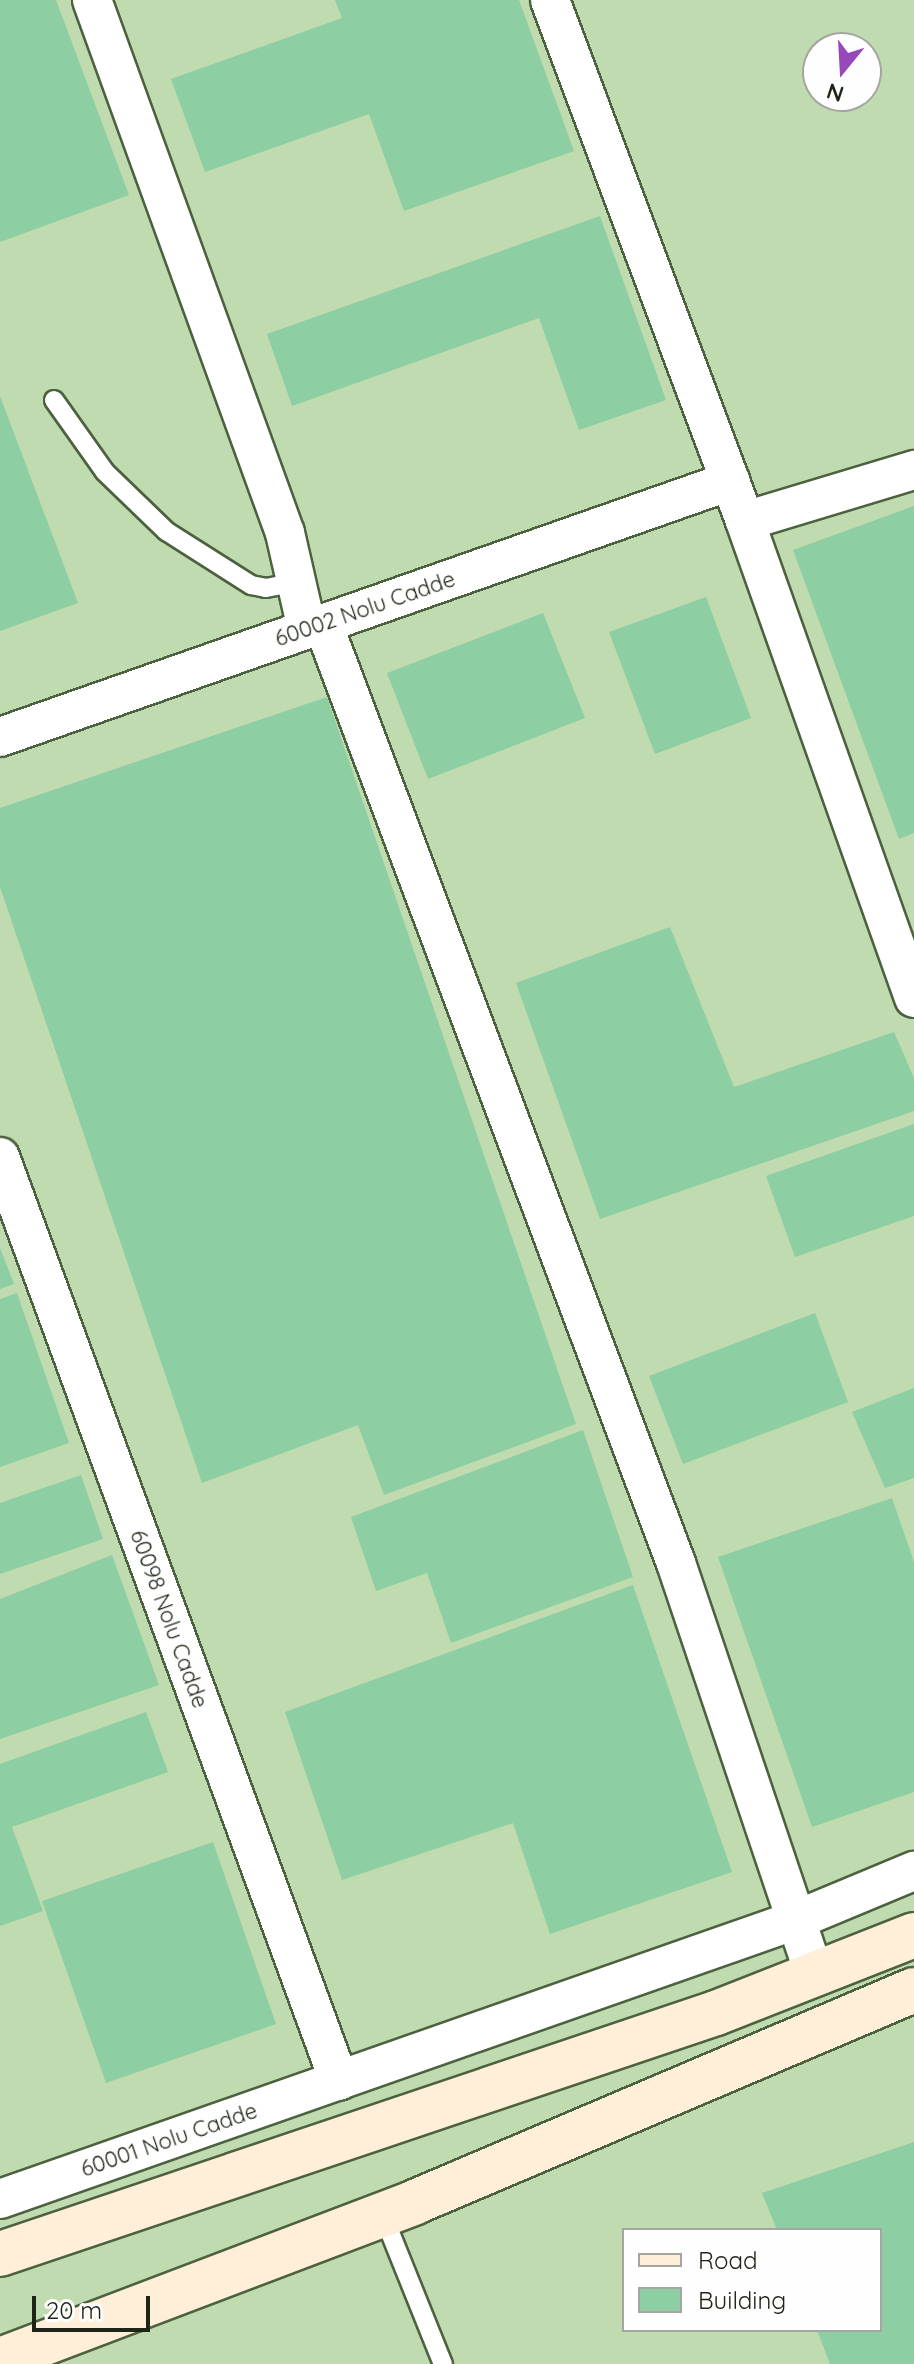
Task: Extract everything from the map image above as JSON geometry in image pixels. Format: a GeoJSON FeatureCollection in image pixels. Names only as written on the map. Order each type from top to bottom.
{"type":"FeatureCollection","features":[{"type":"Feature","properties":{"kind":"street"},"geometry":{"type":"LineString","coordinates":[[92,0],[285,533],[296,582],[676,1563],[814,1974]]}},
{"type":"Feature","properties":{"kind":"street"},"geometry":{"type":"LineString","coordinates":[[550,0],[745,521],[914,998]]}},
{"type":"Feature","properties":{"kind":"street"},"geometry":{"type":"LineString","coordinates":[[745,521],[914,470]]}},
{"type":"Feature","properties":{"kind":"street","name":"60002 Nolu Cadde"},"geometry":{"type":"LineString","coordinates":[[0,737],[730,481]]}},
{"type":"Feature","properties":{"kind":"street","name":"60098 Nolu Cadde"},"geometry":{"type":"LineString","coordinates":[[0,1157],[339,2081]]}},
{"type":"Feature","properties":{"kind":"street","name":"60001 Nolu Cadde"},"geometry":{"type":"LineString","coordinates":[[0,2199],[796,1920],[914,1871]]}},
{"type":"Feature","properties":{"kind":"street"},"geometry":{"type":"LineString","coordinates":[[0,2254],[716,2013],[914,1935]]}},
{"type":"Feature","properties":{"kind":"street"},"geometry":{"type":"LineString","coordinates":[[0,2360],[383,2214],[914,1990]]}},
{"type":"Feature","properties":{"kind":"lane"},"geometry":{"type":"LineString","coordinates":[[54,400],[105,472],[166,531],[251,585],[266,588],[296,582]]}},
{"type":"Feature","properties":{"kind":"lane"},"geometry":{"type":"LineString","coordinates":[[825,2025],[914,2007]]}},
{"type":"Feature","properties":{"kind":"lane"},"geometry":{"type":"LineString","coordinates":[[383,2214],[443,2364]]}},
{"type":"Feature","properties":{"kind":"shaded area"},"geometry":{"type":"Polygon","coordinates":[[[0,0],[914,0],[914,2364],[0,2364],[0,0]]]}},
{"type":"Feature","properties":{"kind":"building"},"geometry":{"type":"Polygon","coordinates":[[[0,0],[56,0],[129,195],[0,242],[0,0]]]}},
{"type":"Feature","properties":{"kind":"building"},"geometry":{"type":"Polygon","coordinates":[[[335,0],[519,0],[574,151],[404,211],[369,114],[205,172],[171,79],[342,18],[335,0]]]}},
{"type":"Feature","properties":{"kind":"building"},"geometry":{"type":"Polygon","coordinates":[[[600,216],[666,400],[579,430],[539,318],[292,406],[267,334],[600,216]]]}},
{"type":"Feature","properties":{"kind":"building"},"geometry":{"type":"Polygon","coordinates":[[[0,396],[78,603],[0,631],[0,396]]]}},
{"type":"Feature","properties":{"kind":"building"},"geometry":{"type":"Polygon","coordinates":[[[914,506],[914,833],[899,839],[793,550],[914,506]]]}},
{"type":"Feature","properties":{"kind":"building"},"geometry":{"type":"Polygon","coordinates":[[[706,597],[751,718],[655,754],[609,632],[706,597]]]}},
{"type":"Feature","properties":{"kind":"building"},"geometry":{"type":"Polygon","coordinates":[[[543,613],[585,718],[428,779],[387,673],[543,613]]]}},
{"type":"Feature","properties":{"kind":"building"},"geometry":{"type":"Polygon","coordinates":[[[327,697],[576,1424],[384,1495],[358,1425],[202,1483],[0,887],[0,808],[327,697]]]}},
{"type":"Feature","properties":{"kind":"building"},"geometry":{"type":"Polygon","coordinates":[[[670,927],[734,1087],[894,1032],[914,1078],[914,1111],[600,1219],[516,983],[670,927]]]}},
{"type":"Feature","properties":{"kind":"building"},"geometry":{"type":"Polygon","coordinates":[[[914,1124],[914,1216],[795,1257],[766,1176],[914,1124]]]}},
{"type":"Feature","properties":{"kind":"building"},"geometry":{"type":"Polygon","coordinates":[[[0,1248],[14,1284],[0,1289],[0,1248]]]}},
{"type":"Feature","properties":{"kind":"building"},"geometry":{"type":"Polygon","coordinates":[[[17,1293],[69,1443],[0,1467],[0,1299],[17,1293]]]}},
{"type":"Feature","properties":{"kind":"building"},"geometry":{"type":"Polygon","coordinates":[[[815,1313],[848,1402],[683,1464],[649,1376],[815,1313]]]}},
{"type":"Feature","properties":{"kind":"building"},"geometry":{"type":"Polygon","coordinates":[[[914,1388],[914,1478],[885,1488],[852,1412],[914,1388]]]}},
{"type":"Feature","properties":{"kind":"building"},"geometry":{"type":"Polygon","coordinates":[[[583,1430],[633,1577],[451,1643],[427,1573],[376,1591],[351,1517],[583,1430]]]}},
{"type":"Feature","properties":{"kind":"building"},"geometry":{"type":"Polygon","coordinates":[[[81,1475],[103,1539],[0,1574],[0,1503],[81,1475]]]}},
{"type":"Feature","properties":{"kind":"building"},"geometry":{"type":"Polygon","coordinates":[[[892,1498],[914,1562],[914,1792],[812,1827],[718,1557],[892,1498]]]}},
{"type":"Feature","properties":{"kind":"building"},"geometry":{"type":"Polygon","coordinates":[[[112,1555],[159,1685],[0,1739],[0,1599],[112,1555]]]}},
{"type":"Feature","properties":{"kind":"building"},"geometry":{"type":"Polygon","coordinates":[[[633,1585],[732,1872],[550,1934],[513,1823],[342,1880],[285,1712],[633,1585]]]}},
{"type":"Feature","properties":{"kind":"building"},"geometry":{"type":"Polygon","coordinates":[[[146,1712],[168,1772],[12,1827],[43,1911],[0,1926],[0,1764],[146,1712]]]}},
{"type":"Feature","properties":{"kind":"building"},"geometry":{"type":"Polygon","coordinates":[[[213,1842],[276,2024],[106,2083],[42,1901],[213,1842]]]}},
{"type":"Feature","properties":{"kind":"building"},"geometry":{"type":"Polygon","coordinates":[[[914,2142],[914,2364],[830,2364],[818,2332],[882,2332],[882,2228],[776,2228],[762,2193],[914,2142]]]}}]}
